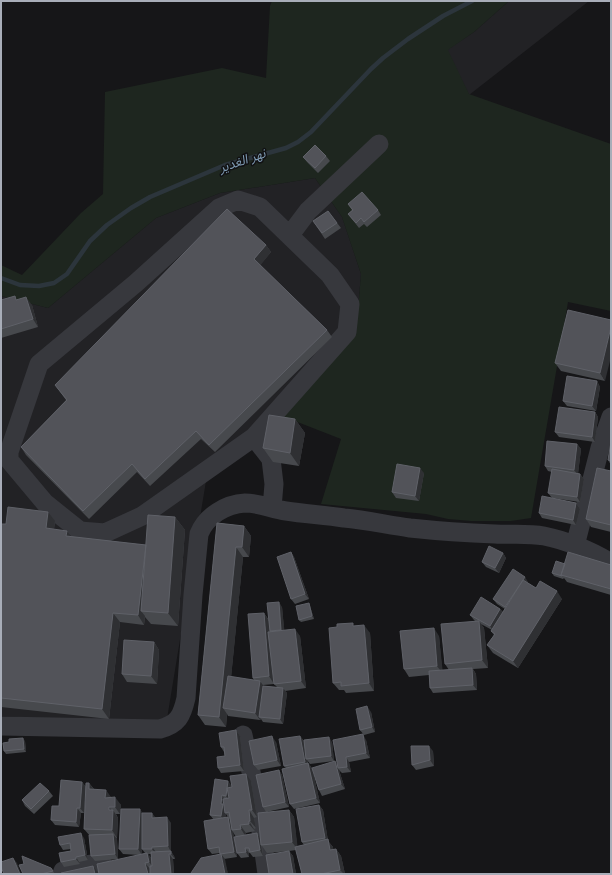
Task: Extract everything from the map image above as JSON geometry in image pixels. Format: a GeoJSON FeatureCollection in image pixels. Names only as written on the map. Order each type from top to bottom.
{"type":"FeatureCollection","features":[{"type":"Feature","properties":{"kind":"street"},"geometry":{"type":"LineString","coordinates":[[290,235],[308,211],[379,144]]}},
{"type":"Feature","properties":{"kind":"street"},"geometry":{"type":"LineString","coordinates":[[238,200],[260,207],[330,275],[350,304],[347,332],[254,437],[142,516],[105,533],[80,531],[45,503],[9,460],[9,452],[39,364],[136,283],[219,208],[238,200]]}},
{"type":"Feature","properties":{"kind":"street"},"geometry":{"type":"LineString","coordinates":[[575,546],[600,448],[611,417]]}},
{"type":"Feature","properties":{"kind":"street"},"geometry":{"type":"LineString","coordinates":[[254,437],[271,459],[274,484],[272,508]]}},
{"type":"Feature","properties":{"kind":"street"},"geometry":{"type":"LineString","coordinates":[[1,726],[160,729],[174,723],[180,717],[186,698],[198,545],[202,528],[210,517],[229,507],[244,503],[261,505],[285,511],[410,528],[496,534],[530,534],[558,540],[575,546],[596,554],[611,563]]}},
{"type":"Feature","properties":{"kind":"street"},"geometry":{"type":"LineString","coordinates":[[243,736],[256,795],[267,874]]}},
{"type":"Feature","properties":{"kind":"street"},"geometry":{"type":"LineString","coordinates":[[62,874],[63,871],[77,867],[102,863]]}},
{"type":"Feature","properties":{"kind":"shaded area"},"geometry":{"type":"Polygon","coordinates":[[[272,1],[509,1],[474,32],[448,50],[469,94],[611,144],[611,311],[568,302],[531,518],[511,521],[471,521],[448,519],[426,514],[321,504],[341,439],[277,414],[356,334],[361,274],[342,217],[315,178],[220,193],[156,218],[48,308],[1,296],[1,265],[22,275],[81,213],[103,194],[105,92],[222,68],[266,78],[270,6],[272,1]]]}},
{"type":"Feature","properties":{"kind":"shaded area"},"geometry":{"type":"Polygon","coordinates":[[[509,1],[589,1],[469,95],[447,50],[474,32],[509,1]]]}},
{"type":"Feature","properties":{"kind":"shaded area"},"geometry":{"type":"Polygon","coordinates":[[[315,178],[342,217],[361,274],[356,334],[206,481],[166,725],[1,716],[1,296],[48,308],[156,218],[220,193],[315,178]]]}},
{"type":"Feature","properties":{"kind":"building"},"geometry":{"type":"Polygon","coordinates":[[[315,145],[326,156],[315,168],[303,157],[315,145]]]}},
{"type":"Feature","properties":{"kind":"building"},"geometry":{"type":"Polygon","coordinates":[[[362,192],[378,210],[364,222],[361,218],[356,223],[348,214],[353,210],[348,204],[362,192]]]}},
{"type":"Feature","properties":{"kind":"building"},"geometry":{"type":"Polygon","coordinates":[[[227,209],[266,245],[254,259],[327,330],[209,445],[196,431],[145,479],[132,464],[83,511],[21,447],[67,400],[55,385],[227,209]]]}},
{"type":"Feature","properties":{"kind":"building"},"geometry":{"type":"Polygon","coordinates":[[[328,211],[337,223],[322,233],[313,221],[328,211]]]}},
{"type":"Feature","properties":{"kind":"building"},"geometry":{"type":"Polygon","coordinates":[[[15,296],[16,300],[26,297],[33,319],[1,329],[1,300],[15,296]]]}},
{"type":"Feature","properties":{"kind":"building"},"geometry":{"type":"Polygon","coordinates":[[[568,310],[611,320],[611,327],[600,373],[555,363],[568,310]]]}},
{"type":"Feature","properties":{"kind":"building"},"geometry":{"type":"Polygon","coordinates":[[[567,376],[597,381],[592,406],[563,401],[567,376]]]}},
{"type":"Feature","properties":{"kind":"building"},"geometry":{"type":"Polygon","coordinates":[[[559,407],[595,412],[592,437],[555,432],[559,407]]]}},
{"type":"Feature","properties":{"kind":"building"},"geometry":{"type":"Polygon","coordinates":[[[269,415],[295,419],[290,453],[263,448],[269,415]]]}},
{"type":"Feature","properties":{"kind":"building"},"geometry":{"type":"Polygon","coordinates":[[[547,441],[577,444],[574,470],[545,466],[547,441]]]}},
{"type":"Feature","properties":{"kind":"building"},"geometry":{"type":"Polygon","coordinates":[[[611,442],[611,461],[608,460],[611,442]]]}},
{"type":"Feature","properties":{"kind":"building"},"geometry":{"type":"Polygon","coordinates":[[[397,464],[420,468],[415,496],[392,492],[397,464]]]}},
{"type":"Feature","properties":{"kind":"building"},"geometry":{"type":"Polygon","coordinates":[[[597,468],[611,471],[611,525],[586,519],[597,468]]]}},
{"type":"Feature","properties":{"kind":"building"},"geometry":{"type":"Polygon","coordinates":[[[552,469],[580,474],[577,497],[548,493],[552,469]]]}},
{"type":"Feature","properties":{"kind":"building"},"geometry":{"type":"Polygon","coordinates":[[[542,496],[576,503],[573,520],[539,513],[542,496]]]}},
{"type":"Feature","properties":{"kind":"building"},"geometry":{"type":"Polygon","coordinates":[[[8,507],[48,512],[46,528],[67,531],[66,536],[146,545],[138,615],[113,613],[102,709],[1,698],[1,524],[6,524],[8,507]]]}},
{"type":"Feature","properties":{"kind":"building"},"geometry":{"type":"Polygon","coordinates":[[[148,515],[175,517],[168,613],[141,611],[148,515]]]}},
{"type":"Feature","properties":{"kind":"building"},"geometry":{"type":"Polygon","coordinates":[[[217,523],[244,526],[242,547],[236,547],[219,717],[198,715],[217,523]]]}},
{"type":"Feature","properties":{"kind":"building"},"geometry":{"type":"Polygon","coordinates":[[[489,546],[503,553],[495,568],[482,562],[489,546]]]}},
{"type":"Feature","properties":{"kind":"building"},"geometry":{"type":"Polygon","coordinates":[[[291,552],[305,594],[291,599],[277,557],[291,552]]]}},
{"type":"Feature","properties":{"kind":"building"},"geometry":{"type":"Polygon","coordinates":[[[568,552],[611,565],[611,589],[561,575],[568,552]]]}},
{"type":"Feature","properties":{"kind":"building"},"geometry":{"type":"Polygon","coordinates":[[[556,561],[565,564],[561,575],[562,576],[552,573],[556,561]]]}},
{"type":"Feature","properties":{"kind":"building"},"geometry":{"type":"Polygon","coordinates":[[[513,569],[525,577],[505,607],[493,599],[513,569]]]}},
{"type":"Feature","properties":{"kind":"building"},"geometry":{"type":"Polygon","coordinates":[[[523,580],[536,588],[540,581],[557,591],[513,661],[487,645],[495,634],[491,631],[523,580]]]}},
{"type":"Feature","properties":{"kind":"building"},"geometry":{"type":"Polygon","coordinates":[[[481,597],[500,609],[490,626],[470,615],[481,597]]]}},
{"type":"Feature","properties":{"kind":"building"},"geometry":{"type":"Polygon","coordinates":[[[279,602],[281,630],[270,631],[267,603],[279,602]]]}},
{"type":"Feature","properties":{"kind":"building"},"geometry":{"type":"Polygon","coordinates":[[[309,603],[312,616],[299,620],[296,606],[309,603]]]}},
{"type":"Feature","properties":{"kind":"building"},"geometry":{"type":"Polygon","coordinates":[[[264,613],[269,676],[253,678],[248,614],[264,613]]]}},
{"type":"Feature","properties":{"kind":"building"},"geometry":{"type":"Polygon","coordinates":[[[479,621],[482,660],[445,664],[441,624],[479,621]]]}},
{"type":"Feature","properties":{"kind":"building"},"geometry":{"type":"Polygon","coordinates":[[[353,623],[353,626],[364,625],[369,683],[341,686],[341,682],[333,683],[329,628],[337,627],[337,624],[353,623]]]}},
{"type":"Feature","properties":{"kind":"building"},"geometry":{"type":"Polygon","coordinates":[[[434,628],[437,666],[404,669],[400,631],[434,628]]]}},
{"type":"Feature","properties":{"kind":"building"},"geometry":{"type":"Polygon","coordinates":[[[295,629],[301,681],[274,684],[268,632],[295,629]]]}},
{"type":"Feature","properties":{"kind":"building"},"geometry":{"type":"Polygon","coordinates":[[[124,640],[154,642],[151,676],[122,674],[124,640]]]}},
{"type":"Feature","properties":{"kind":"building"},"geometry":{"type":"Polygon","coordinates":[[[472,668],[473,685],[430,688],[429,671],[472,668]]]}},
{"type":"Feature","properties":{"kind":"building"},"geometry":{"type":"Polygon","coordinates":[[[228,676],[260,681],[255,713],[223,708],[228,676]]]}},
{"type":"Feature","properties":{"kind":"building"},"geometry":{"type":"Polygon","coordinates":[[[263,686],[283,688],[280,719],[259,717],[263,686]]]}},
{"type":"Feature","properties":{"kind":"building"},"geometry":{"type":"Polygon","coordinates":[[[367,706],[372,727],[360,730],[356,709],[367,706]]]}},
{"type":"Feature","properties":{"kind":"building"},"geometry":{"type":"Polygon","coordinates":[[[236,730],[240,765],[218,768],[217,757],[225,756],[224,747],[221,747],[219,733],[236,730]]]}},
{"type":"Feature","properties":{"kind":"building"},"geometry":{"type":"Polygon","coordinates":[[[363,734],[366,753],[346,757],[347,767],[338,768],[333,740],[363,734]]]}},
{"type":"Feature","properties":{"kind":"building"},"geometry":{"type":"Polygon","coordinates":[[[272,736],[277,760],[254,765],[249,741],[272,736]]]}},
{"type":"Feature","properties":{"kind":"building"},"geometry":{"type":"Polygon","coordinates":[[[300,736],[305,762],[284,766],[279,739],[300,736]]]}},
{"type":"Feature","properties":{"kind":"building"},"geometry":{"type":"Polygon","coordinates":[[[329,737],[331,756],[306,759],[304,740],[329,737]]]}},
{"type":"Feature","properties":{"kind":"building"},"geometry":{"type":"Polygon","coordinates":[[[23,738],[24,749],[4,751],[3,743],[9,742],[9,739],[23,738]]]}},
{"type":"Feature","properties":{"kind":"building"},"geometry":{"type":"Polygon","coordinates":[[[411,746],[429,746],[430,760],[412,765],[411,746]]]}},
{"type":"Feature","properties":{"kind":"building"},"geometry":{"type":"Polygon","coordinates":[[[335,761],[341,784],[319,790],[312,768],[335,761]]]}},
{"type":"Feature","properties":{"kind":"building"},"geometry":{"type":"Polygon","coordinates":[[[308,763],[316,798],[290,804],[282,769],[308,763]]]}},
{"type":"Feature","properties":{"kind":"building"},"geometry":{"type":"Polygon","coordinates":[[[279,770],[285,802],[263,807],[256,775],[279,770]]]}},
{"type":"Feature","properties":{"kind":"building"},"geometry":{"type":"Polygon","coordinates":[[[246,774],[252,810],[249,810],[250,821],[249,824],[240,825],[241,829],[232,830],[229,812],[225,813],[223,799],[229,798],[227,788],[232,787],[230,776],[246,774]]]}},
{"type":"Feature","properties":{"kind":"building"},"geometry":{"type":"Polygon","coordinates":[[[215,779],[228,781],[226,796],[222,795],[221,804],[223,804],[221,816],[210,815],[215,779]]]}},
{"type":"Feature","properties":{"kind":"building"},"geometry":{"type":"Polygon","coordinates":[[[61,780],[82,782],[80,808],[77,808],[76,822],[51,820],[52,806],[59,806],[61,780]]]}},
{"type":"Feature","properties":{"kind":"building"},"geometry":{"type":"Polygon","coordinates":[[[40,783],[49,791],[31,809],[22,800],[40,783]]]}},
{"type":"Feature","properties":{"kind":"building"},"geometry":{"type":"Polygon","coordinates":[[[86,783],[89,783],[89,789],[106,790],[105,798],[115,797],[115,807],[109,807],[109,810],[113,810],[112,830],[84,829],[86,783]]]}},
{"type":"Feature","properties":{"kind":"building"},"geometry":{"type":"Polygon","coordinates":[[[319,805],[325,838],[302,842],[296,809],[319,805]]]}},
{"type":"Feature","properties":{"kind":"building"},"geometry":{"type":"Polygon","coordinates":[[[121,809],[140,809],[138,849],[119,849],[121,809]]]}},
{"type":"Feature","properties":{"kind":"building"},"geometry":{"type":"Polygon","coordinates":[[[289,810],[292,842],[261,845],[258,813],[289,810]]]}},
{"type":"Feature","properties":{"kind":"building"},"geometry":{"type":"Polygon","coordinates":[[[142,813],[152,813],[152,818],[167,817],[168,846],[142,849],[142,813]]]}},
{"type":"Feature","properties":{"kind":"building"},"geometry":{"type":"Polygon","coordinates":[[[228,817],[234,852],[220,854],[219,847],[208,849],[204,821],[228,817]]]}},
{"type":"Feature","properties":{"kind":"building"},"geometry":{"type":"Polygon","coordinates":[[[81,833],[85,855],[76,857],[76,859],[61,862],[59,853],[71,851],[70,843],[60,845],[58,837],[81,833]]]}},
{"type":"Feature","properties":{"kind":"building"},"geometry":{"type":"Polygon","coordinates":[[[257,833],[260,850],[250,852],[249,848],[245,848],[246,852],[237,853],[234,837],[257,833]]]}},
{"type":"Feature","properties":{"kind":"building"},"geometry":{"type":"Polygon","coordinates":[[[113,834],[115,854],[91,856],[89,835],[113,834]]]}},
{"type":"Feature","properties":{"kind":"building"},"geometry":{"type":"Polygon","coordinates":[[[328,839],[330,850],[336,849],[340,870],[321,874],[302,874],[295,847],[328,839]]]}},
{"type":"Feature","properties":{"kind":"building"},"geometry":{"type":"Polygon","coordinates":[[[171,851],[171,854],[169,854],[171,874],[150,874],[150,866],[152,866],[151,852],[171,851]]]}},
{"type":"Feature","properties":{"kind":"building"},"geometry":{"type":"Polygon","coordinates":[[[289,851],[293,874],[269,874],[266,855],[289,851]]]}},
{"type":"Feature","properties":{"kind":"building"},"geometry":{"type":"Polygon","coordinates":[[[147,853],[149,862],[145,863],[148,874],[99,874],[97,864],[147,853]]]}},
{"type":"Feature","properties":{"kind":"building"},"geometry":{"type":"Polygon","coordinates":[[[221,854],[225,874],[191,874],[201,858],[221,854]]]}},
{"type":"Feature","properties":{"kind":"building"},"geometry":{"type":"Polygon","coordinates":[[[22,856],[51,868],[53,871],[41,874],[23,874],[19,865],[24,864],[22,856]]]}},
{"type":"Feature","properties":{"kind":"building"},"geometry":{"type":"Polygon","coordinates":[[[13,858],[20,874],[4,874],[1,867],[1,862],[13,858]]]}},
{"type":"Feature","properties":{"kind":"building"},"geometry":{"type":"Polygon","coordinates":[[[93,866],[95,874],[61,874],[61,873],[93,866]]]}},
{"type":"Feature","properties":{"kind":"waterway","name":"نهر الغدير"},"geometry":{"type":"LineString","coordinates":[[1,278],[20,285],[39,286],[54,283],[67,274],[90,241],[107,225],[150,197],[225,165],[286,148],[298,142],[311,132],[383,58],[408,39],[443,16],[472,1]]}}]}
